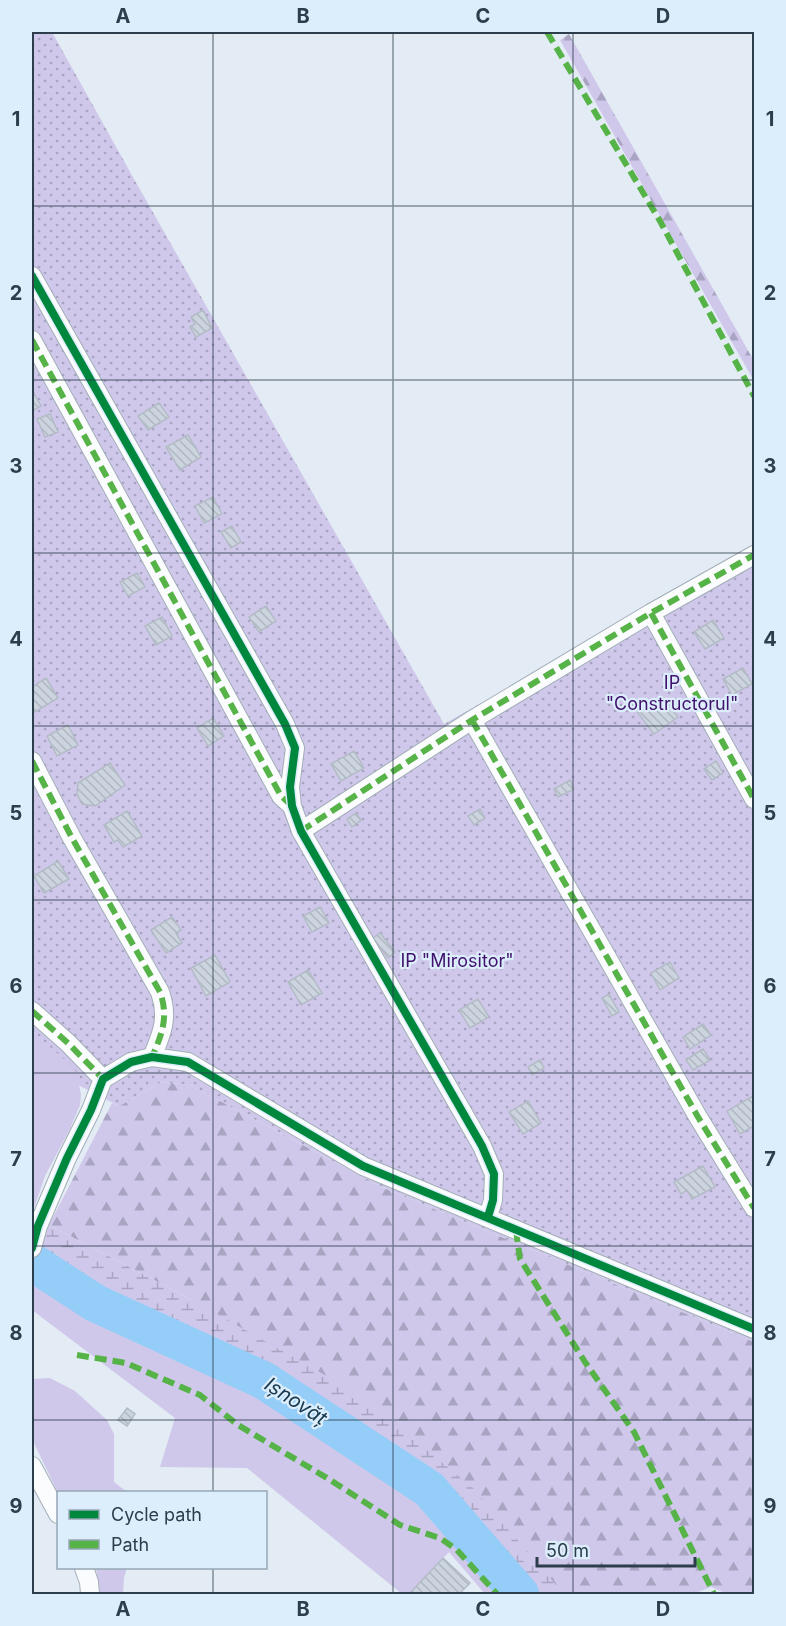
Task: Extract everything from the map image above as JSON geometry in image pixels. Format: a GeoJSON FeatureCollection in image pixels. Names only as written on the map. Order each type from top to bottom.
{"type":"FeatureCollection","features":[{"type":"Feature","properties":{"kind":"street"},"geometry":{"type":"LineString","coordinates":[[32,276],[285,724],[295,748],[290,787],[292,806],[301,831],[482,1146],[494,1174],[493,1200],[488,1218]]}},
{"type":"Feature","properties":{"kind":"street"},"geometry":{"type":"LineString","coordinates":[[32,340],[281,796],[292,806]]}},
{"type":"Feature","properties":{"kind":"street"},"geometry":{"type":"LineString","coordinates":[[301,831],[472,720],[651,613],[754,555]]}},
{"type":"Feature","properties":{"kind":"street"},"geometry":{"type":"LineString","coordinates":[[651,613],[754,799]]}},
{"type":"Feature","properties":{"kind":"street"},"geometry":{"type":"LineString","coordinates":[[472,720],[698,1117],[754,1208]]}},
{"type":"Feature","properties":{"kind":"street"},"geometry":{"type":"LineString","coordinates":[[32,761],[72,838],[160,992],[165,1017],[152,1057]]}},
{"type":"Feature","properties":{"kind":"street"},"geometry":{"type":"LineString","coordinates":[[32,1011],[103,1079]]}},
{"type":"Feature","properties":{"kind":"street"},"geometry":{"type":"LineString","coordinates":[[32,1248],[38,1226],[103,1079],[131,1062],[152,1057],[188,1062],[363,1166],[754,1329]]}},
{"type":"Feature","properties":{"kind":"street"},"geometry":{"type":"LineString","coordinates":[[32,1466],[57,1512]]}},
{"type":"Feature","properties":{"kind":"street"},"geometry":{"type":"LineString","coordinates":[[84,1569],[90,1594]]}},
{"type":"Feature","properties":{"kind":"green space","name":"IP \"Mirositor\""},"geometry":{"type":"Polygon","coordinates":[[[32,32],[52,32],[444,724],[754,549],[754,1342],[384,1188],[190,1085],[161,1082],[119,1106],[78,1085],[75,1069],[32,1031],[32,32]]]}},
{"type":"Feature","properties":{"kind":"green space"},"geometry":{"type":"Polygon","coordinates":[[[569,34],[754,361],[754,381],[560,40],[569,34]]]}},
{"type":"Feature","properties":{"kind":"green space"},"geometry":{"type":"Polygon","coordinates":[[[32,1031],[76,1069],[81,1095],[80,1105],[45,1176],[32,1214],[32,1031]]]}},
{"type":"Feature","properties":{"kind":"green space"},"geometry":{"type":"Polygon","coordinates":[[[161,1082],[190,1085],[384,1188],[754,1342],[754,1594],[728,1594],[711,1587],[693,1594],[564,1594],[550,1579],[194,1301],[49,1225],[112,1103],[119,1106],[161,1082]]]}},
{"type":"Feature","properties":{"kind":"green space"},"geometry":{"type":"Polygon","coordinates":[[[49,1225],[194,1301],[362,1396],[474,1489],[564,1594],[503,1594],[419,1498],[263,1390],[97,1317],[32,1282],[32,1274],[49,1225]]]}},
{"type":"Feature","properties":{"kind":"green space"},"geometry":{"type":"Polygon","coordinates":[[[32,1282],[97,1317],[263,1390],[419,1498],[503,1594],[485,1594],[449,1552],[409,1594],[402,1594],[247,1468],[160,1467],[175,1418],[32,1310],[32,1282]]]}},
{"type":"Feature","properties":{"kind":"green space"},"geometry":{"type":"Polygon","coordinates":[[[50,1378],[75,1391],[107,1420],[114,1434],[114,1482],[126,1491],[57,1491],[32,1439],[32,1379],[50,1378]]]}},
{"type":"Feature","properties":{"kind":"green space"},"geometry":{"type":"Polygon","coordinates":[[[96,1569],[127,1569],[123,1594],[100,1594],[96,1569]]]}},
{"type":"Feature","properties":{"kind":"building"},"geometry":{"type":"Polygon","coordinates":[[[203,310],[212,328],[196,337],[190,327],[195,324],[191,317],[203,310]]]}},
{"type":"Feature","properties":{"kind":"building"},"geometry":{"type":"Polygon","coordinates":[[[32,390],[41,406],[32,411],[32,390]]]}},
{"type":"Feature","properties":{"kind":"building"},"geometry":{"type":"Polygon","coordinates":[[[159,403],[169,417],[148,430],[138,416],[159,403]]]}},
{"type":"Feature","properties":{"kind":"building"},"geometry":{"type":"Polygon","coordinates":[[[50,414],[58,432],[45,437],[37,419],[50,414]]]}},
{"type":"Feature","properties":{"kind":"building"},"geometry":{"type":"Polygon","coordinates":[[[188,435],[201,457],[180,470],[166,447],[188,435]]]}},
{"type":"Feature","properties":{"kind":"building"},"geometry":{"type":"Polygon","coordinates":[[[213,497],[222,514],[204,523],[195,506],[213,497]]]}},
{"type":"Feature","properties":{"kind":"building"},"geometry":{"type":"Polygon","coordinates":[[[232,526],[241,542],[231,548],[221,532],[232,526]]]}},
{"type":"Feature","properties":{"kind":"building"},"geometry":{"type":"Polygon","coordinates":[[[137,573],[145,587],[128,596],[120,582],[137,573]]]}},
{"type":"Feature","properties":{"kind":"building"},"geometry":{"type":"Polygon","coordinates":[[[266,606],[276,621],[259,632],[249,617],[266,606]]]}},
{"type":"Feature","properties":{"kind":"building"},"geometry":{"type":"Polygon","coordinates":[[[162,617],[172,636],[156,645],[145,626],[162,617]]]}},
{"type":"Feature","properties":{"kind":"building"},"geometry":{"type":"Polygon","coordinates":[[[713,620],[724,638],[705,649],[694,632],[713,620]]]}},
{"type":"Feature","properties":{"kind":"building"},"geometry":{"type":"Polygon","coordinates":[[[743,668],[752,684],[732,695],[723,679],[743,668]]]}},
{"type":"Feature","properties":{"kind":"building"},"geometry":{"type":"Polygon","coordinates":[[[46,678],[58,698],[35,712],[32,705],[34,694],[32,687],[46,678]]]}},
{"type":"Feature","properties":{"kind":"building"},"geometry":{"type":"Polygon","coordinates":[[[662,696],[678,717],[654,734],[638,713],[662,696]]]}},
{"type":"Feature","properties":{"kind":"building"},"geometry":{"type":"Polygon","coordinates":[[[213,718],[224,736],[208,746],[197,728],[213,718]]]}},
{"type":"Feature","properties":{"kind":"building"},"geometry":{"type":"Polygon","coordinates":[[[68,725],[78,745],[57,756],[47,736],[68,725]]]}},
{"type":"Feature","properties":{"kind":"building"},"geometry":{"type":"Polygon","coordinates":[[[354,751],[364,768],[341,781],[331,764],[354,751]]]}},
{"type":"Feature","properties":{"kind":"building"},"geometry":{"type":"Polygon","coordinates":[[[716,761],[723,773],[712,780],[704,769],[716,761]]]}},
{"type":"Feature","properties":{"kind":"building"},"geometry":{"type":"Polygon","coordinates":[[[110,763],[125,785],[95,806],[82,804],[77,794],[78,783],[110,763]]]}},
{"type":"Feature","properties":{"kind":"building"},"geometry":{"type":"Polygon","coordinates":[[[570,780],[574,789],[558,797],[554,789],[570,780]]]}},
{"type":"Feature","properties":{"kind":"building"},"geometry":{"type":"Polygon","coordinates":[[[480,809],[485,818],[474,825],[468,816],[480,809]]]}},
{"type":"Feature","properties":{"kind":"building"},"geometry":{"type":"Polygon","coordinates":[[[127,811],[142,836],[123,847],[118,840],[114,842],[104,825],[127,811]]]}},
{"type":"Feature","properties":{"kind":"building"},"geometry":{"type":"Polygon","coordinates":[[[356,813],[361,820],[352,827],[347,819],[356,813]]]}},
{"type":"Feature","properties":{"kind":"building"},"geometry":{"type":"Polygon","coordinates":[[[58,861],[69,879],[44,893],[34,876],[58,861]]]}},
{"type":"Feature","properties":{"kind":"building"},"geometry":{"type":"Polygon","coordinates":[[[320,907],[329,923],[312,932],[303,916],[320,907]]]}},
{"type":"Feature","properties":{"kind":"building"},"geometry":{"type":"Polygon","coordinates":[[[172,917],[181,930],[176,933],[182,943],[166,953],[151,930],[172,917]]]}},
{"type":"Feature","properties":{"kind":"building"},"geometry":{"type":"Polygon","coordinates":[[[380,933],[395,952],[388,958],[373,938],[380,933]]]}},
{"type":"Feature","properties":{"kind":"building"},"geometry":{"type":"Polygon","coordinates":[[[215,955],[230,982],[206,996],[191,968],[215,955]]]}},
{"type":"Feature","properties":{"kind":"building"},"geometry":{"type":"Polygon","coordinates":[[[670,962],[679,978],[660,990],[651,973],[670,962]]]}},
{"type":"Feature","properties":{"kind":"building"},"geometry":{"type":"Polygon","coordinates":[[[308,970],[322,993],[301,1005],[288,982],[308,970]]]}},
{"type":"Feature","properties":{"kind":"building"},"geometry":{"type":"Polygon","coordinates":[[[609,994],[619,1012],[612,1016],[602,998],[609,994]]]}},
{"type":"Feature","properties":{"kind":"building"},"geometry":{"type":"Polygon","coordinates":[[[478,999],[489,1017],[470,1028],[459,1010],[478,999]]]}},
{"type":"Feature","properties":{"kind":"building"},"geometry":{"type":"Polygon","coordinates":[[[703,1024],[711,1035],[690,1049],[683,1037],[703,1024]]]}},
{"type":"Feature","properties":{"kind":"building"},"geometry":{"type":"Polygon","coordinates":[[[703,1049],[710,1060],[693,1070],[686,1060],[703,1049]]]}},
{"type":"Feature","properties":{"kind":"building"},"geometry":{"type":"Polygon","coordinates":[[[540,1060],[544,1068],[532,1075],[528,1067],[540,1060]]]}},
{"type":"Feature","properties":{"kind":"building"},"geometry":{"type":"Polygon","coordinates":[[[753,1096],[754,1126],[740,1134],[727,1111],[753,1096]]]}},
{"type":"Feature","properties":{"kind":"building"},"geometry":{"type":"Polygon","coordinates":[[[528,1101],[541,1123],[523,1134],[509,1112],[528,1101]]]}},
{"type":"Feature","properties":{"kind":"building"},"geometry":{"type":"Polygon","coordinates":[[[703,1166],[715,1187],[692,1199],[687,1190],[681,1194],[674,1182],[703,1166]]]}},
{"type":"Feature","properties":{"kind":"building"},"geometry":{"type":"Polygon","coordinates":[[[127,1408],[135,1414],[127,1426],[118,1420],[127,1408]]]}},
{"type":"Feature","properties":{"kind":"building"},"geometry":{"type":"Polygon","coordinates":[[[443,1558],[470,1583],[459,1594],[409,1594],[443,1558]]]}},
{"type":"Feature","properties":{"kind":"waterway","name":"Ișnovăț"},"geometry":{"type":"LineString","coordinates":[[32,1262],[95,1303],[263,1380],[429,1489],[520,1594]]}},
{"type":"Feature","properties":{"kind":"marked path"},"geometry":{"type":"LineString","coordinates":[[547,32],[660,221],[754,396]]}},
{"type":"Feature","properties":{"kind":"marked path"},"geometry":{"type":"LineString","coordinates":[[32,340],[281,796],[292,806]]}},
{"type":"Feature","properties":{"kind":"marked path"},"geometry":{"type":"LineString","coordinates":[[301,831],[472,720],[651,613],[754,555]]}},
{"type":"Feature","properties":{"kind":"marked path"},"geometry":{"type":"LineString","coordinates":[[651,613],[754,799]]}},
{"type":"Feature","properties":{"kind":"marked path"},"geometry":{"type":"LineString","coordinates":[[472,720],[698,1117],[754,1208]]}},
{"type":"Feature","properties":{"kind":"marked path"},"geometry":{"type":"LineString","coordinates":[[32,761],[72,838],[160,992],[164,1017],[159,1041],[152,1057]]}},
{"type":"Feature","properties":{"kind":"marked path"},"geometry":{"type":"LineString","coordinates":[[32,1011],[103,1079],[107,1077]]}},
{"type":"Feature","properties":{"kind":"marked path"},"geometry":{"type":"LineString","coordinates":[[516,1230],[520,1259],[585,1362],[634,1432],[714,1594]]}},
{"type":"Feature","properties":{"kind":"marked path"},"geometry":{"type":"LineString","coordinates":[[77,1355],[126,1363],[200,1395],[238,1425],[400,1525],[440,1538],[457,1550],[497,1594]]}},
{"type":"Feature","properties":{"kind":"cycle path"},"geometry":{"type":"LineString","coordinates":[[32,276],[285,724],[295,748],[290,787],[292,806],[301,831],[482,1146],[494,1174],[493,1200],[488,1217]]}},
{"type":"Feature","properties":{"kind":"cycle path"},"geometry":{"type":"LineString","coordinates":[[32,1248],[38,1226],[103,1079],[131,1062],[152,1057],[188,1062],[363,1166],[754,1329]]}},
{"type":"Feature","properties":{"kind":"park label","name":"IP \"Constructorul\""},"geometry":{"type":"Point","coordinates":[672,692]}}]}
